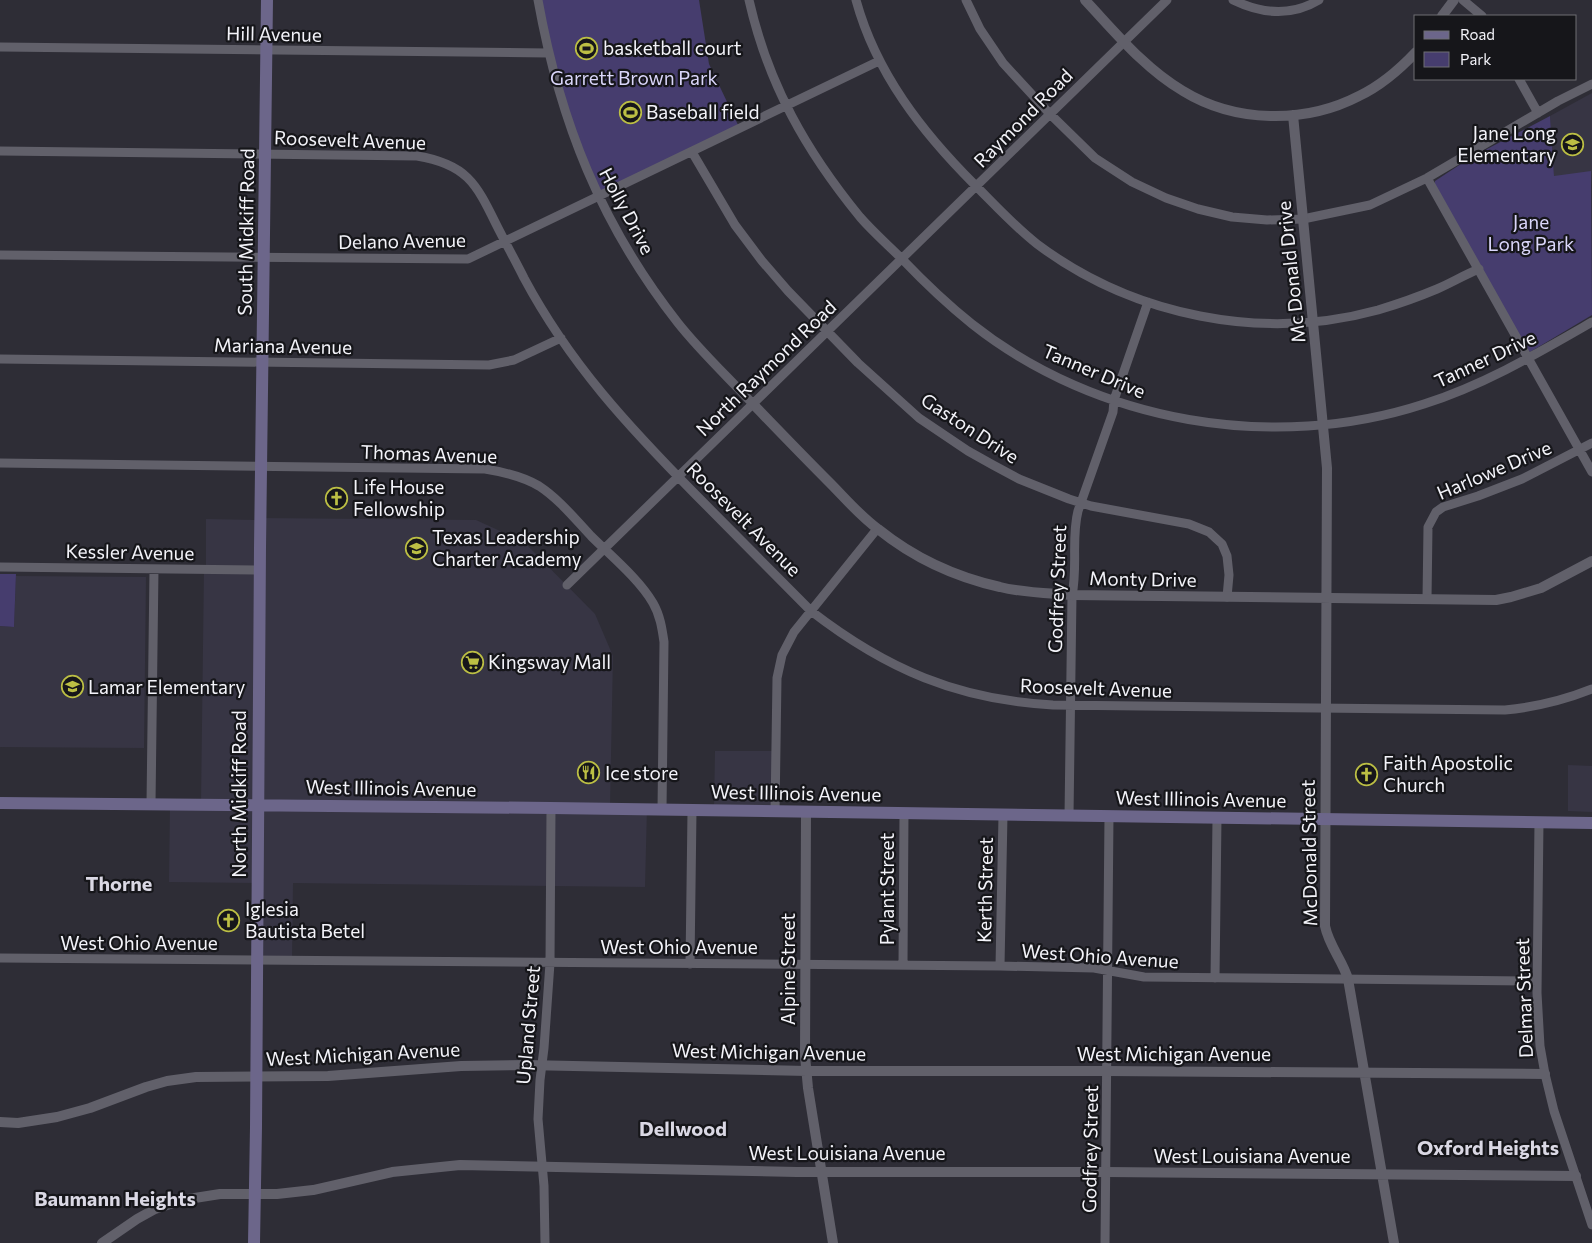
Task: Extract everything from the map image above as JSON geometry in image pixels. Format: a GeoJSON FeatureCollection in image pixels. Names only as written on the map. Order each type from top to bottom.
{"type":"FeatureCollection","features":[{"type":"Feature","properties":{"kind":"main road","name":"South Midkiff Road"},"geometry":{"type":"LineString","coordinates":[[261,466],[267,0]]}},
{"type":"Feature","properties":{"kind":"main road","name":"North Midkiff Road"},"geometry":{"type":"LineString","coordinates":[[254,1243],[261,466]]}},
{"type":"Feature","properties":{"kind":"main road","name":"West Illinois Avenue"},"geometry":{"type":"LineString","coordinates":[[0,803],[551,808],[1592,823]]}},
{"type":"Feature","properties":{"kind":"street","name":"Holly Drive"},"geometry":{"type":"LineString","coordinates":[[538,0],[548,53],[570,126],[599,197],[622,241],[670,312],[710,360],[752,403]]}},
{"type":"Feature","properties":{"kind":"street","name":"Tanner Drive"},"geometry":{"type":"LineString","coordinates":[[749,0],[766,60],[786,106],[808,146],[833,184],[862,219],[939,297],[995,340],[1049,372],[1114,400],[1143,410],[1177,418],[1227,425],[1288,427],[1324,425],[1363,419],[1427,403],[1482,381],[1592,322]]}},
{"type":"Feature","properties":{"kind":"street"},"geometry":{"type":"LineString","coordinates":[[856,0],[879,61],[904,103],[930,137],[958,169],[1013,224],[1052,254],[1102,283],[1148,302],[1187,314],[1228,321],[1278,323],[1351,316],[1392,306],[1437,289],[1479,269]]}},
{"type":"Feature","properties":{"kind":"street"},"geometry":{"type":"LineString","coordinates":[[966,0],[980,29],[1002,63],[1095,158],[1132,182],[1166,198],[1198,209],[1232,217],[1267,220],[1303,219],[1370,205],[1427,178],[1571,94],[1592,84]]}},
{"type":"Feature","properties":{"kind":"street"},"geometry":{"type":"LineString","coordinates":[[1086,0],[1125,42],[1161,76],[1182,91],[1223,109],[1248,114],[1293,115],[1320,110],[1360,96],[1386,79],[1414,54]]}},
{"type":"Feature","properties":{"kind":"street","name":"Raymond Road"},"geometry":{"type":"LineString","coordinates":[[901,258],[1168,0]]}},
{"type":"Feature","properties":{"kind":"street"},"geometry":{"type":"LineString","coordinates":[[1233,0],[1253,9],[1278,12],[1296,10],[1319,0]]}},
{"type":"Feature","properties":{"kind":"street"},"geometry":{"type":"LineString","coordinates":[[1443,15],[1454,0]]}},
{"type":"Feature","properties":{"kind":"street"},"geometry":{"type":"LineString","coordinates":[[1463,0],[1481,15]]}},
{"type":"Feature","properties":{"kind":"street","name":"Hill Avenue"},"geometry":{"type":"LineString","coordinates":[[0,47],[548,53]]}},
{"type":"Feature","properties":{"kind":"street","name":"Delano Avenue"},"geometry":{"type":"LineString","coordinates":[[0,255],[463,260],[477,256],[879,61]]}},
{"type":"Feature","properties":{"kind":"street"},"geometry":{"type":"LineString","coordinates":[[1520,80],[1538,113]]}},
{"type":"Feature","properties":{"kind":"street","name":"Mc Donald Drive"},"geometry":{"type":"LineString","coordinates":[[1293,115],[1324,425]]}},
{"type":"Feature","properties":{"kind":"street","name":"Roosevelt Avenue"},"geometry":{"type":"LineString","coordinates":[[0,151],[417,156],[442,161],[460,171],[476,186],[485,200],[505,242],[538,302],[561,338],[588,377],[614,408],[811,611],[860,647],[927,680],[992,698],[1026,703],[1070,705],[1513,710],[1554,703],[1592,689]]}},
{"type":"Feature","properties":{"kind":"street","name":"Gaston Drive"},"geometry":{"type":"LineString","coordinates":[[692,152],[735,225],[762,261],[879,384],[919,418],[993,466],[1037,486],[1081,503],[1189,524],[1209,532],[1222,544],[1227,556],[1229,575],[1227,598]]}},
{"type":"Feature","properties":{"kind":"street"},"geometry":{"type":"LineString","coordinates":[[1427,178],[1592,472]]}},
{"type":"Feature","properties":{"kind":"street","name":"North Raymond Road"},"geometry":{"type":"LineString","coordinates":[[567,585],[752,403],[828,332],[901,258]]}},
{"type":"Feature","properties":{"kind":"street"},"geometry":{"type":"LineString","coordinates":[[1114,400],[1148,302]]}},
{"type":"Feature","properties":{"kind":"street","name":"Mariana Avenue"},"geometry":{"type":"LineString","coordinates":[[0,359],[489,365],[514,360],[561,338]]}},
{"type":"Feature","properties":{"kind":"street","name":"Godfrey Street"},"geometry":{"type":"LineString","coordinates":[[1069,816],[1074,530],[1081,503],[1113,412],[1114,400]]}},
{"type":"Feature","properties":{"kind":"street","name":"Monty Drive"},"geometry":{"type":"LineString","coordinates":[[752,403],[857,511],[898,544],[925,560],[968,579],[1014,590],[1072,595],[1496,600],[1511,598],[1541,588],[1592,561]]}},
{"type":"Feature","properties":{"kind":"street","name":"McDonald Street"},"geometry":{"type":"LineString","coordinates":[[1324,425],[1328,479],[1325,926],[1330,942],[1346,970],[1348,979],[1394,1243]]}},
{"type":"Feature","properties":{"kind":"street","name":"Harlowe Drive"},"geometry":{"type":"LineString","coordinates":[[1427,599],[1428,527],[1436,512],[1443,507],[1522,479],[1592,443]]}},
{"type":"Feature","properties":{"kind":"street","name":"Thomas Avenue"},"geometry":{"type":"LineString","coordinates":[[0,463],[485,469],[500,471],[523,478],[549,493],[646,592],[656,609],[663,631],[664,645],[662,810]]}},
{"type":"Feature","properties":{"kind":"street"},"geometry":{"type":"LineString","coordinates":[[775,812],[778,668],[788,642],[877,529]]}},
{"type":"Feature","properties":{"kind":"street","name":"Kessler Avenue"},"geometry":{"type":"LineString","coordinates":[[0,567],[260,570]]}},
{"type":"Feature","properties":{"kind":"street"},"geometry":{"type":"LineString","coordinates":[[151,804],[154,569]]}},
{"type":"Feature","properties":{"kind":"street","name":"Upland Street"},"geometry":{"type":"LineString","coordinates":[[545,1243],[538,1119],[550,963],[551,808]]}},
{"type":"Feature","properties":{"kind":"street"},"geometry":{"type":"LineString","coordinates":[[690,964],[692,811]]}},
{"type":"Feature","properties":{"kind":"street","name":"Alpine Street"},"geometry":{"type":"LineString","coordinates":[[806,812],[806,1071],[833,1243]]}},
{"type":"Feature","properties":{"kind":"street","name":"Pylant Street"},"geometry":{"type":"LineString","coordinates":[[903,965],[904,813]]}},
{"type":"Feature","properties":{"kind":"street","name":"Kerth Street"},"geometry":{"type":"LineString","coordinates":[[1000,966],[1003,815]]}},
{"type":"Feature","properties":{"kind":"street","name":"Godfrey Street"},"geometry":{"type":"LineString","coordinates":[[1105,1243],[1109,816]]}},
{"type":"Feature","properties":{"kind":"street"},"geometry":{"type":"LineString","coordinates":[[1215,978],[1217,818]]}},
{"type":"Feature","properties":{"kind":"street","name":"Delmar Street"},"geometry":{"type":"LineString","coordinates":[[1539,822],[1538,1023],[1545,1074],[1554,1111],[1592,1225]]}},
{"type":"Feature","properties":{"kind":"street","name":"West Ohio Avenue"},"geometry":{"type":"LineString","coordinates":[[0,958],[1000,966],[1094,968],[1144,977],[1537,982]]}},
{"type":"Feature","properties":{"kind":"street","name":"West Michigan Avenue"},"geometry":{"type":"LineString","coordinates":[[0,1122],[24,1122],[57,1117],[90,1108],[146,1086],[171,1080],[196,1077],[328,1076],[461,1066],[526,1065],[806,1071],[1545,1074]]}},
{"type":"Feature","properties":{"kind":"street","name":"West Louisiana Avenue"},"geometry":{"type":"LineString","coordinates":[[102,1243],[137,1219],[175,1202],[209,1195],[288,1193],[313,1190],[372,1176],[421,1168],[460,1165],[787,1172],[1107,1172],[1576,1176]]}},
{"type":"Feature","properties":{"kind":"shaded area","name":"Jane Long Elementary"},"geometry":{"type":"Polygon","coordinates":[[[1592,93],[1592,188],[1591,172],[1554,177],[1550,116],[1592,93]]]}},
{"type":"Feature","properties":{"kind":"shaded area"},"geometry":{"type":"Polygon","coordinates":[[[259,518],[476,520],[524,542],[595,614],[613,656],[610,807],[647,808],[645,887],[293,883],[292,960],[260,960],[256,883],[169,882],[170,804],[201,803],[206,519],[258,520],[259,518]]]}},
{"type":"Feature","properties":{"kind":"shaded area","name":"Lamar Elementary"},"geometry":{"type":"Polygon","coordinates":[[[16,576],[146,577],[144,748],[0,747],[0,626],[14,627],[16,576]]]}},
{"type":"Feature","properties":{"kind":"shaded area"},"geometry":{"type":"Polygon","coordinates":[[[715,751],[777,751],[776,810],[714,809],[715,751]]]}},
{"type":"Feature","properties":{"kind":"shaded area"},"geometry":{"type":"Polygon","coordinates":[[[1568,765],[1592,766],[1592,812],[1568,811],[1568,765]]]}},
{"type":"Feature","properties":{"kind":"green space","name":"Garrett Brown Park"},"geometry":{"type":"Polygon","coordinates":[[[538,0],[699,0],[709,64],[739,127],[599,197],[582,160],[538,0]]]}},
{"type":"Feature","properties":{"kind":"green space","name":"Jane Long Park"},"geometry":{"type":"Polygon","coordinates":[[[1550,116],[1554,176],[1591,171],[1592,315],[1530,352],[1435,185],[1435,181],[1470,158],[1550,116]]]}},
{"type":"Feature","properties":{"kind":"green space"},"geometry":{"type":"Polygon","coordinates":[[[0,574],[16,574],[14,627],[0,626],[0,574]]]}},
{"type":"Feature","properties":{"kind":"place","name":"basketball court"},"geometry":{"type":"Point","coordinates":[587,48]}},
{"type":"Feature","properties":{"kind":"place","name":"Baseball field"},"geometry":{"type":"Point","coordinates":[630,112]}},
{"type":"Feature","properties":{"kind":"place","name":"Jane Long Elementary"},"geometry":{"type":"Point","coordinates":[1572,144]}},
{"type":"Feature","properties":{"kind":"place","name":"Life House Fellowship"},"geometry":{"type":"Point","coordinates":[337,498]}},
{"type":"Feature","properties":{"kind":"place","name":"Texas Leadership Charter Academy"},"geometry":{"type":"Point","coordinates":[416,548]}},
{"type":"Feature","properties":{"kind":"place","name":"Kingsway Mall"},"geometry":{"type":"Point","coordinates":[472,662]}},
{"type":"Feature","properties":{"kind":"place","name":"Lamar Elementary"},"geometry":{"type":"Point","coordinates":[72,687]}},
{"type":"Feature","properties":{"kind":"place","name":"Ice store"},"geometry":{"type":"Point","coordinates":[589,773]}},
{"type":"Feature","properties":{"kind":"place","name":"Faith Apostolic Church"},"geometry":{"type":"Point","coordinates":[1367,774]}},
{"type":"Feature","properties":{"kind":"place","name":"Iglesia Bautista Betel"},"geometry":{"type":"Point","coordinates":[229,920]}},
{"type":"Feature","properties":{"kind":"district","name":"Thorne"},"geometry":{"type":"Point","coordinates":[119,884]}},
{"type":"Feature","properties":{"kind":"district","name":"Dellwood"},"geometry":{"type":"Point","coordinates":[683,1129]}},
{"type":"Feature","properties":{"kind":"district","name":"Oxford Heights"},"geometry":{"type":"Point","coordinates":[1488,1148]}},
{"type":"Feature","properties":{"kind":"district","name":"Baumann Heights"},"geometry":{"type":"Point","coordinates":[115,1199]}}]}
